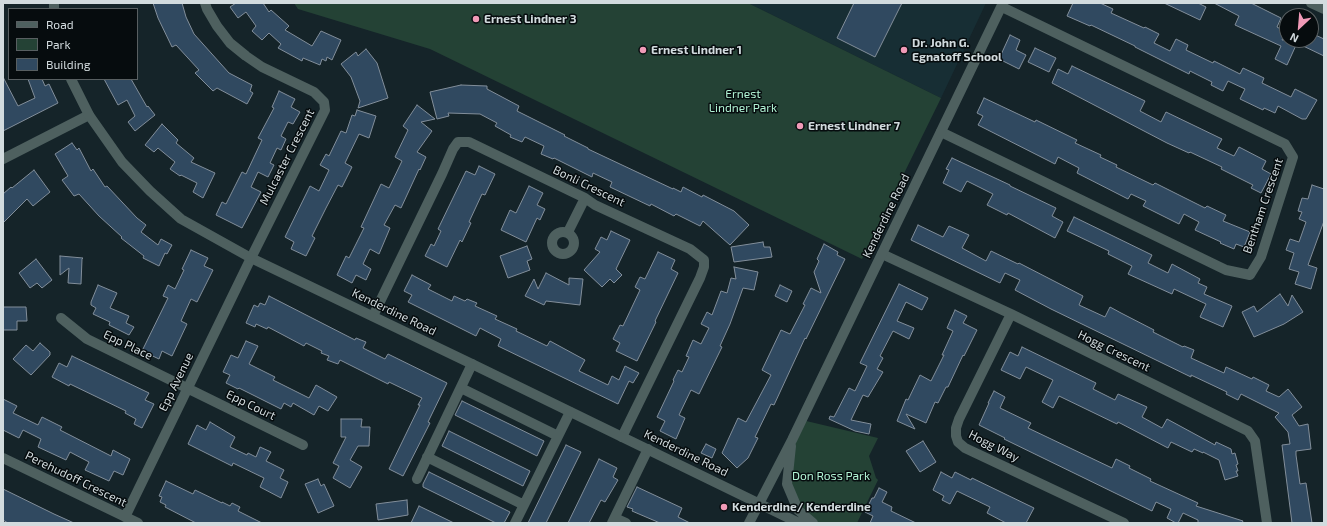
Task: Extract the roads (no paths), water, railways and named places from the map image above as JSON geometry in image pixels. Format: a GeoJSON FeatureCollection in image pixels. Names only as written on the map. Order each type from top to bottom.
{"type":"FeatureCollection","features":[{"type":"Feature","properties":{"kind":"street","name":"Mulcaster Crescent"},"geometry":{"type":"LineString","coordinates":[[205,3],[217,26],[230,43],[262,67],[314,92],[324,102],[325,110],[251,258]]}},
{"type":"Feature","properties":{"kind":"street"},"geometry":{"type":"LineString","coordinates":[[1311,3],[1324,10]]}},
{"type":"Feature","properties":{"kind":"street","name":"Kenderdine Road"},"geometry":{"type":"LineString","coordinates":[[749,523],[792,440],[1003,5]]}},
{"type":"Feature","properties":{"kind":"street","name":"Bentham Crescent"},"geometry":{"type":"LineString","coordinates":[[941,132],[1226,270],[1250,275],[1261,257],[1293,157],[1285,144],[1003,5]]}},
{"type":"Feature","properties":{"kind":"street","name":"Kenderdine Road"},"geometry":{"type":"LineString","coordinates":[[72,80],[90,115],[122,162],[150,191],[182,219],[251,258],[759,503]]}},
{"type":"Feature","properties":{"kind":"street"},"geometry":{"type":"LineString","coordinates":[[3,159],[90,115]]}},
{"type":"Feature","properties":{"kind":"street","name":"Bonli Crescent"},"geometry":{"type":"LineString","coordinates":[[373,316],[452,149],[458,142],[469,142],[585,198],[595,205],[690,249],[704,260],[704,267],[622,437]]}},
{"type":"Feature","properties":{"kind":"street"},"geometry":{"type":"LineString","coordinates":[[568,232],[585,198]]}},
{"type":"Feature","properties":{"kind":"street","name":"Hogg Crescent"},"geometry":{"type":"LineString","coordinates":[[882,254],[1011,314],[1248,431],[1255,441],[1267,523]]}},
{"type":"Feature","properties":{"kind":"street","name":"Epp Avenue"},"geometry":{"type":"LineString","coordinates":[[125,517],[251,258]]}},
{"type":"Feature","properties":{"kind":"street","name":"Hogg Way"},"geometry":{"type":"LineString","coordinates":[[1011,314],[959,419],[956,428],[958,442],[965,448],[1124,523]]}},
{"type":"Feature","properties":{"kind":"street","name":"Epp Place"},"geometry":{"type":"LineString","coordinates":[[62,318],[87,339],[187,389]]}},
{"type":"Feature","properties":{"kind":"street"},"geometry":{"type":"LineString","coordinates":[[417,479],[472,364]]}},
{"type":"Feature","properties":{"kind":"street"},"geometry":{"type":"LineString","coordinates":[[461,388],[558,436]]}},
{"type":"Feature","properties":{"kind":"street","name":"Epp Court"},"geometry":{"type":"LineString","coordinates":[[187,389],[303,445]]}},
{"type":"Feature","properties":{"kind":"street"},"geometry":{"type":"LineString","coordinates":[[515,523],[570,412]]}},
{"type":"Feature","properties":{"kind":"street"},"geometry":{"type":"LineString","coordinates":[[792,440],[787,484],[798,510],[813,523]]}},
{"type":"Feature","properties":{"kind":"street"},"geometry":{"type":"LineString","coordinates":[[626,523],[614,520],[648,449]]}},
{"type":"Feature","properties":{"kind":"street"},"geometry":{"type":"LineString","coordinates":[[427,457],[524,505]]}},
{"type":"Feature","properties":{"kind":"street","name":"Perehudoff Crescent"},"geometry":{"type":"LineString","coordinates":[[3,458],[138,523]]}},
{"type":"Feature","properties":{"kind":"street"},"geometry":{"type":"LineString","coordinates":[[759,503],[799,523]]}},
{"type":"Feature","properties":{"kind":"place","name":"Ernest Lindner 3"},"geometry":{"type":"Point","coordinates":[476,19]}},
{"type":"Feature","properties":{"kind":"place","name":"Ernest Lindner 1"},"geometry":{"type":"Point","coordinates":[643,50]}},
{"type":"Feature","properties":{"kind":"place","name":"Dr. John G. Egnatoff School"},"geometry":{"type":"Point","coordinates":[904,50]}},
{"type":"Feature","properties":{"kind":"place","name":"Ernest Lindner 7"},"geometry":{"type":"Point","coordinates":[800,126]}},
{"type":"Feature","properties":{"kind":"place","name":"Kenderdine/ Kenderdine"},"geometry":{"type":"Point","coordinates":[724,507]}},
{"type":"Feature","properties":{"kind":"park label","name":"Ernest Lindner Park"},"geometry":{"type":"Point","coordinates":[743,101]}},
{"type":"Feature","properties":{"kind":"park label","name":"Don Ross Park"},"geometry":{"type":"Point","coordinates":[831,476]}}]}
